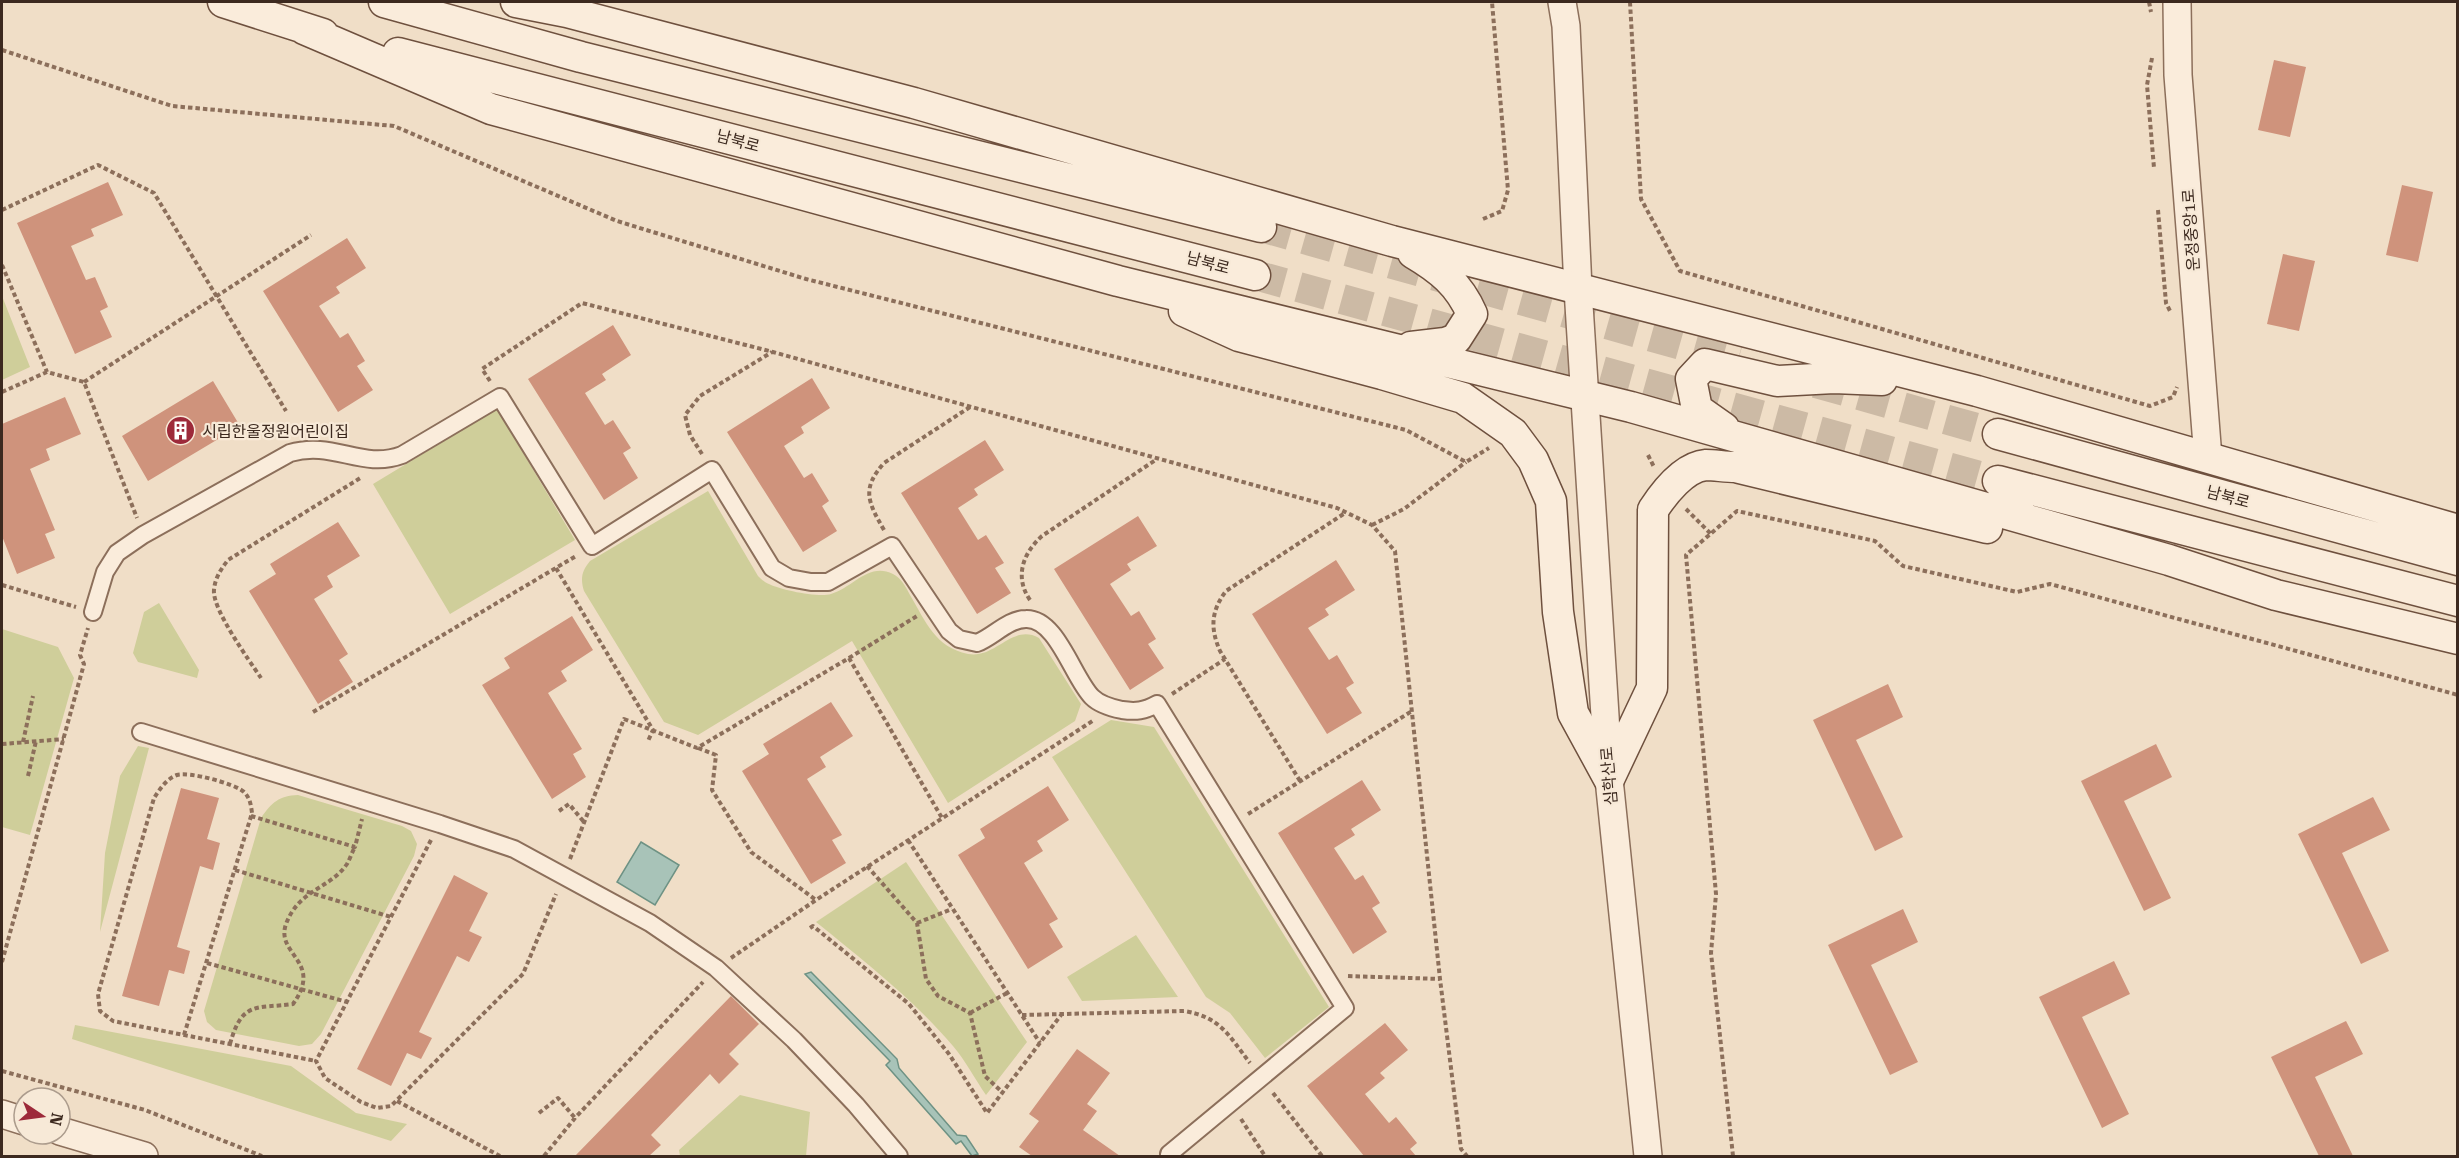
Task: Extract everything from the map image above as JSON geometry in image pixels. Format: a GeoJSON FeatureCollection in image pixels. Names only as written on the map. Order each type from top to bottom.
{"type":"FeatureCollection","features":[{"type":"Feature","properties":{"kind":"main road","name":"남북로"},"geometry":{"type":"LineString","coordinates":[[223,2],[304,29],[1255,275]]}},
{"type":"Feature","properties":{"kind":"main road"},"geometry":{"type":"LineString","coordinates":[[384,2],[581,57],[1261,226]]}},
{"type":"Feature","properties":{"kind":"main road"},"geometry":{"type":"LineString","coordinates":[[516,2],[569,7],[914,103],[1392,241],[1948,384],[2457,530]]}},
{"type":"Feature","properties":{"kind":"main road"},"geometry":{"type":"LineString","coordinates":[[304,29],[491,109],[1118,281],[1585,394],[2169,560],[2276,596],[2457,639]]}},
{"type":"Feature","properties":{"kind":"main road"},"geometry":{"type":"LineString","coordinates":[[1392,241],[1435,265],[1463,294],[1472,314],[1456,339],[1445,343],[1396,349]]}},
{"type":"Feature","properties":{"kind":"main road"},"geometry":{"type":"LineString","coordinates":[[1118,281],[1239,336],[1463,398],[1513,434],[1533,460],[1551,501],[1558,612],[1573,713],[1609,780]]}},
{"type":"Feature","properties":{"kind":"main road"},"geometry":{"type":"LineString","coordinates":[[1737,437],[1696,409],[1691,379],[1705,364],[1777,381],[1834,378],[1948,384]]}},
{"type":"Feature","properties":{"kind":"main road","name":"남북로"},"geometry":{"type":"LineString","coordinates":[[1998,434],[2457,560]]}},
{"type":"Feature","properties":{"kind":"main road"},"geometry":{"type":"LineString","coordinates":[[1609,780],[1652,688],[1653,510],[1667,488],[1704,465],[1735,467],[2057,545],[2169,560]]}},
{"type":"Feature","properties":{"kind":"main road"},"geometry":{"type":"LineString","coordinates":[[1998,481],[2457,601]]}},
{"type":"Feature","properties":{"kind":"street","name":"운정중앙1로"},"geometry":{"type":"LineString","coordinates":[[2177,2],[2178,75],[2208,458]]}},
{"type":"Feature","properties":{"kind":"street","name":"심학산로"},"geometry":{"type":"LineString","coordinates":[[1565,8],[1578,289],[1609,780],[1648,1156]]}},
{"type":"Feature","properties":{"kind":"street"},"geometry":{"type":"LineString","coordinates":[[93,612],[105,572],[117,553],[143,535],[290,453],[307,448],[324,449],[369,459],[388,460],[402,455],[500,397],[592,546],[712,470],[772,568],[789,578],[828,582],[892,546],[949,630],[959,639],[977,643],[986,640],[1012,622],[1025,618],[1039,621],[1049,630],[1092,698],[1113,708],[1145,711],[1157,704],[1345,1008],[1169,1156]]}},
{"type":"Feature","properties":{"kind":"street"},"geometry":{"type":"LineString","coordinates":[[141,732],[514,849],[650,923],[716,968],[794,1040],[856,1105],[899,1156]]}},
{"type":"Feature","properties":{"kind":"street"},"geometry":{"type":"LineString","coordinates":[[72,1135],[144,1156]]}},
{"type":"Feature","properties":{"kind":"path"},"geometry":{"type":"LineString","coordinates":[[1483,219],[1503,211],[1508,190],[1492,2]]}},
{"type":"Feature","properties":{"kind":"path"},"geometry":{"type":"LineString","coordinates":[[1630,2],[1641,199],[1680,271],[2150,406],[2173,397],[2179,381]]}},
{"type":"Feature","properties":{"kind":"path"},"geometry":{"type":"LineString","coordinates":[[2149,2],[2152,22]]}},
{"type":"Feature","properties":{"kind":"path"},"geometry":{"type":"LineString","coordinates":[[2,50],[172,106],[394,126],[617,221],[806,279],[1406,430],[1466,462]]}},
{"type":"Feature","properties":{"kind":"path"},"geometry":{"type":"LineString","coordinates":[[2152,52],[2147,85],[2154,168]]}},
{"type":"Feature","properties":{"kind":"path"},"geometry":{"type":"LineString","coordinates":[[2,210],[98,165],[154,193],[286,411]]}},
{"type":"Feature","properties":{"kind":"path"},"geometry":{"type":"LineString","coordinates":[[2158,210],[2166,303],[2175,321]]}},
{"type":"Feature","properties":{"kind":"path"},"geometry":{"type":"LineString","coordinates":[[2,392],[48,372],[84,382],[311,235]]}},
{"type":"Feature","properties":{"kind":"path"},"geometry":{"type":"LineString","coordinates":[[2,265],[48,372]]}},
{"type":"Feature","properties":{"kind":"path"},"geometry":{"type":"LineString","coordinates":[[500,397],[482,369],[582,303],[773,352],[1158,458],[1346,512],[1372,525],[1395,551],[1440,979],[1461,1149],[1467,1156]]}},
{"type":"Feature","properties":{"kind":"path"},"geometry":{"type":"LineString","coordinates":[[712,470],[690,435],[685,415],[700,396],[773,352]]}},
{"type":"Feature","properties":{"kind":"path"},"geometry":{"type":"LineString","coordinates":[[84,382],[143,535]]}},
{"type":"Feature","properties":{"kind":"path"},"geometry":{"type":"LineString","coordinates":[[892,546],[871,507],[868,492],[873,476],[884,463],[971,407]]}},
{"type":"Feature","properties":{"kind":"path"},"geometry":{"type":"LineString","coordinates":[[1372,525],[1404,509],[1466,462],[1513,434]]}},
{"type":"Feature","properties":{"kind":"path"},"geometry":{"type":"LineString","coordinates":[[1049,630],[1023,590],[1021,575],[1024,560],[1031,546],[1042,536],[1158,458]]}},
{"type":"Feature","properties":{"kind":"path"},"geometry":{"type":"LineString","coordinates":[[261,678],[217,607],[213,591],[217,575],[228,560],[388,460]]}},
{"type":"Feature","properties":{"kind":"path"},"geometry":{"type":"LineString","coordinates":[[1667,488],[1711,534]]}},
{"type":"Feature","properties":{"kind":"path"},"geometry":{"type":"LineString","coordinates":[[1732,1156],[1711,953],[1716,894],[1686,555],[1737,511],[1875,541],[1903,566],[2017,592],[2050,584],[2457,695]]}},
{"type":"Feature","properties":{"kind":"path"},"geometry":{"type":"LineString","coordinates":[[1300,781],[1225,659],[1215,638],[1212,621],[1216,604],[1226,591],[1346,512]]}},
{"type":"Feature","properties":{"kind":"path"},"geometry":{"type":"LineString","coordinates":[[313,712],[592,546]]}},
{"type":"Feature","properties":{"kind":"path"},"geometry":{"type":"LineString","coordinates":[[556,568],[653,730]]}},
{"type":"Feature","properties":{"kind":"path"},"geometry":{"type":"LineString","coordinates":[[2,585],[93,612],[80,655],[84,664],[2,962]]}},
{"type":"Feature","properties":{"kind":"path"},"geometry":{"type":"LineString","coordinates":[[697,748],[933,607]]}},
{"type":"Feature","properties":{"kind":"path"},"geometry":{"type":"LineString","coordinates":[[849,658],[942,818]]}},
{"type":"Feature","properties":{"kind":"path"},"geometry":{"type":"LineString","coordinates":[[1157,704],[1225,659]]}},
{"type":"Feature","properties":{"kind":"path"},"geometry":{"type":"LineString","coordinates":[[23,743],[33,696]]}},
{"type":"Feature","properties":{"kind":"path"},"geometry":{"type":"LineString","coordinates":[[544,1156],[574,1118],[716,968],[867,866],[1113,708]]}},
{"type":"Feature","properties":{"kind":"path"},"geometry":{"type":"LineString","coordinates":[[1231,825],[1412,711]]}},
{"type":"Feature","properties":{"kind":"path"},"geometry":{"type":"LineString","coordinates":[[316,1061],[325,1078],[361,1101],[377,1108],[392,1106],[523,974],[624,719],[716,755],[712,790],[751,852],[816,900]]}},
{"type":"Feature","properties":{"kind":"path"},"geometry":{"type":"LineString","coordinates":[[648,741],[653,730]]}},
{"type":"Feature","properties":{"kind":"path"},"geometry":{"type":"LineString","coordinates":[[2,744],[64,739]]}},
{"type":"Feature","properties":{"kind":"path"},"geometry":{"type":"LineString","coordinates":[[28,776],[36,741]]}},
{"type":"Feature","properties":{"kind":"path"},"geometry":{"type":"LineString","coordinates":[[184,1035],[251,816],[250,801],[242,790],[194,775],[178,775],[163,784],[154,798],[98,994],[100,1011],[113,1021],[184,1035],[230,1044],[316,1061]]}},
{"type":"Feature","properties":{"kind":"path"},"geometry":{"type":"LineString","coordinates":[[230,1044],[234,1027],[245,1014],[261,1005],[293,1004],[303,990],[305,977],[299,962],[288,947],[285,927],[294,909],[310,892],[335,877],[348,863],[366,801]]}},
{"type":"Feature","properties":{"kind":"path"},"geometry":{"type":"LineString","coordinates":[[559,811],[569,804],[584,822]]}},
{"type":"Feature","properties":{"kind":"path"},"geometry":{"type":"LineString","coordinates":[[251,816],[354,847]]}},
{"type":"Feature","properties":{"kind":"path"},"geometry":{"type":"LineString","coordinates":[[316,1061],[440,824]]}},
{"type":"Feature","properties":{"kind":"path"},"geometry":{"type":"LineString","coordinates":[[908,840],[1040,1043]]}},
{"type":"Feature","properties":{"kind":"path"},"geometry":{"type":"LineString","coordinates":[[867,866],[917,923],[926,979],[938,996],[970,1013],[985,1076],[1002,1092]]}},
{"type":"Feature","properties":{"kind":"path"},"geometry":{"type":"LineString","coordinates":[[235,870],[392,917]]}},
{"type":"Feature","properties":{"kind":"path"},"geometry":{"type":"LineString","coordinates":[[917,923],[953,908]]}},
{"type":"Feature","properties":{"kind":"path"},"geometry":{"type":"LineString","coordinates":[[810,928],[813,926],[909,1004],[949,1054],[987,1113],[1061,1014]]}},
{"type":"Feature","properties":{"kind":"path"},"geometry":{"type":"LineString","coordinates":[[207,963],[347,1002]]}},
{"type":"Feature","properties":{"kind":"path"},"geometry":{"type":"LineString","coordinates":[[1324,976],[1440,979]]}},
{"type":"Feature","properties":{"kind":"path"},"geometry":{"type":"LineString","coordinates":[[970,1013],[1007,993]]}},
{"type":"Feature","properties":{"kind":"path"},"geometry":{"type":"LineString","coordinates":[[1022,1016],[1184,1011],[1203,1014],[1220,1025],[1322,1156]]}},
{"type":"Feature","properties":{"kind":"path"},"geometry":{"type":"LineString","coordinates":[[2,1071],[145,1110],[262,1156]]}},
{"type":"Feature","properties":{"kind":"path"},"geometry":{"type":"LineString","coordinates":[[539,1113],[558,1098],[574,1118]]}},
{"type":"Feature","properties":{"kind":"path"},"geometry":{"type":"LineString","coordinates":[[397,1101],[500,1156]]}},
{"type":"Feature","properties":{"kind":"path"},"geometry":{"type":"LineString","coordinates":[[1230,1103],[1265,1156]]}},
{"type":"Feature","properties":{"kind":"path"},"geometry":{"type":"LineString","coordinates":[[548,1151],[553,1156]]}},
{"type":"Feature","properties":{"kind":"shaded area"},"geometry":{"type":"Polygon","coordinates":[[[2,296],[30,367],[2,380],[2,296]]]}},
{"type":"Feature","properties":{"kind":"shaded area"},"geometry":{"type":"Polygon","coordinates":[[[497,409],[575,540],[450,614],[373,484],[497,409]]]}},
{"type":"Feature","properties":{"kind":"shaded area"},"geometry":{"type":"Polygon","coordinates":[[[708,491],[763,581],[782,589],[825,595],[839,591],[868,573],[884,571],[901,580],[933,632],[947,646],[957,651],[978,654],[987,652],[1020,635],[1039,638],[1081,704],[1075,721],[948,803],[852,641],[698,735],[664,722],[584,591],[582,575],[590,561],[708,491]]]}},
{"type":"Feature","properties":{"kind":"shaded area"},"geometry":{"type":"Polygon","coordinates":[[[159,603],[199,670],[197,678],[138,662],[133,653],[144,612],[159,603]]]}},
{"type":"Feature","properties":{"kind":"shaded area"},"geometry":{"type":"Polygon","coordinates":[[[2,629],[58,647],[74,678],[30,835],[2,827],[2,629]]]}},
{"type":"Feature","properties":{"kind":"shaded area"},"geometry":{"type":"Polygon","coordinates":[[[1111,720],[1154,727],[1329,1007],[1265,1058],[1230,1013],[1206,997],[1052,757],[1111,720]]]}},
{"type":"Feature","properties":{"kind":"shaded area"},"geometry":{"type":"Polygon","coordinates":[[[138,746],[149,748],[100,932],[105,853],[120,776],[138,746]]]}},
{"type":"Feature","properties":{"kind":"shaded area"},"geometry":{"type":"Polygon","coordinates":[[[298,795],[402,826],[411,831],[417,844],[414,856],[321,1034],[312,1044],[299,1046],[216,1030],[207,1022],[204,1011],[261,818],[276,801],[298,795]]]}},
{"type":"Feature","properties":{"kind":"shaded area"},"geometry":{"type":"Polygon","coordinates":[[[641,842],[679,865],[655,905],[617,882],[641,842]]]}},
{"type":"Feature","properties":{"kind":"shaded area"},"geometry":{"type":"Polygon","coordinates":[[[906,862],[1027,1042],[986,1095],[966,1063],[937,1028],[887,981],[816,922],[906,862]]]}},
{"type":"Feature","properties":{"kind":"shaded area"},"geometry":{"type":"Polygon","coordinates":[[[1136,935],[1178,997],[1082,1001],[1067,977],[1136,935]]]}},
{"type":"Feature","properties":{"kind":"shaded area"},"geometry":{"type":"Polygon","coordinates":[[[811,972],[897,1059],[899,1068],[957,1135],[966,1136],[978,1154],[972,1156],[961,1141],[956,1144],[886,1065],[890,1061],[805,974],[811,972]]]}},
{"type":"Feature","properties":{"kind":"shaded area"},"geometry":{"type":"Polygon","coordinates":[[[75,1025],[291,1066],[356,1113],[407,1124],[391,1141],[72,1039],[75,1025]]]}},
{"type":"Feature","properties":{"kind":"shaded area"},"geometry":{"type":"Polygon","coordinates":[[[740,1095],[810,1112],[806,1156],[680,1156],[679,1150],[740,1095]]]}},
{"type":"Feature","properties":{"kind":"building"},"geometry":{"type":"Polygon","coordinates":[[[2274,60],[2306,67],[2290,137],[2258,130],[2274,60]]]}},
{"type":"Feature","properties":{"kind":"building"},"geometry":{"type":"Polygon","coordinates":[[[108,182],[123,215],[91,229],[94,236],[71,246],[86,280],[95,277],[108,307],[100,311],[112,337],[75,354],[17,223],[108,182]]]}},
{"type":"Feature","properties":{"kind":"building"},"geometry":{"type":"Polygon","coordinates":[[[2402,185],[2433,192],[2418,262],[2386,255],[2402,185]]]}},
{"type":"Feature","properties":{"kind":"building"},"geometry":{"type":"Polygon","coordinates":[[[347,238],[366,268],[336,287],[340,293],[319,306],[340,338],[348,333],[365,361],[357,366],[373,390],[338,412],[263,291],[347,238]]]}},
{"type":"Feature","properties":{"kind":"building"},"geometry":{"type":"Polygon","coordinates":[[[2283,254],[2315,261],[2299,331],[2267,324],[2283,254]]]}},
{"type":"Feature","properties":{"kind":"building"},"geometry":{"type":"Polygon","coordinates":[[[613,325],[631,355],[602,374],[606,380],[585,393],[605,425],[613,420],[631,448],[623,453],[638,478],[604,500],[528,379],[613,325]]]}},
{"type":"Feature","properties":{"kind":"building"},"geometry":{"type":"Polygon","coordinates":[[[812,378],[830,408],[801,427],[804,433],[784,446],[804,478],[812,473],[829,501],[822,506],[837,531],[803,552],[727,432],[812,378]]]}},
{"type":"Feature","properties":{"kind":"building","name":"시립한울정원어린이집"},"geometry":{"type":"Polygon","coordinates":[[[213,381],[240,426],[148,481],[122,436],[213,381]]]}},
{"type":"Feature","properties":{"kind":"building"},"geometry":{"type":"Polygon","coordinates":[[[65,397],[81,434],[46,449],[50,460],[30,469],[55,530],[45,534],[55,558],[17,574],[2,536],[2,424],[65,397]]]}},
{"type":"Feature","properties":{"kind":"building"},"geometry":{"type":"Polygon","coordinates":[[[985,440],[1004,470],[974,489],[978,495],[958,508],[978,540],[986,535],[1004,563],[995,568],[1011,593],[977,614],[901,493],[985,440]]]}},
{"type":"Feature","properties":{"kind":"building"},"geometry":{"type":"Polygon","coordinates":[[[1138,516],[1157,546],[1127,564],[1131,570],[1110,584],[1131,616],[1139,611],[1156,639],[1148,644],[1164,668],[1130,690],[1054,569],[1138,516]]]}},
{"type":"Feature","properties":{"kind":"building"},"geometry":{"type":"Polygon","coordinates":[[[338,522],[360,556],[327,576],[333,587],[314,599],[348,654],[339,660],[353,682],[318,704],[249,591],[276,574],[270,564],[338,522]]]}},
{"type":"Feature","properties":{"kind":"building"},"geometry":{"type":"Polygon","coordinates":[[[1336,560],[1355,590],[1325,609],[1329,615],[1308,628],[1329,660],[1337,655],[1354,683],[1346,688],[1362,713],[1327,734],[1252,614],[1336,560]]]}},
{"type":"Feature","properties":{"kind":"building"},"geometry":{"type":"Polygon","coordinates":[[[572,616],[593,650],[561,671],[567,681],[548,693],[582,749],[573,754],[586,777],[552,799],[482,685],[510,668],[504,658],[572,616]]]}},
{"type":"Feature","properties":{"kind":"building"},"geometry":{"type":"Polygon","coordinates":[[[1888,684],[1903,717],[1856,740],[1903,837],[1875,851],[1813,720],[1888,684]]]}},
{"type":"Feature","properties":{"kind":"building"},"geometry":{"type":"Polygon","coordinates":[[[831,702],[853,736],[820,757],[826,767],[807,779],[842,835],[832,840],[846,863],[811,884],[742,771],[769,754],[763,744],[831,702]]]}},
{"type":"Feature","properties":{"kind":"building"},"geometry":{"type":"Polygon","coordinates":[[[2156,744],[2172,777],[2124,801],[2171,898],[2144,911],[2081,781],[2156,744]]]}},
{"type":"Feature","properties":{"kind":"building"},"geometry":{"type":"Polygon","coordinates":[[[1362,780],[1381,810],[1351,829],[1355,835],[1334,848],[1355,880],[1363,875],[1380,903],[1372,908],[1387,932],[1353,954],[1278,833],[1362,780]]]}},
{"type":"Feature","properties":{"kind":"building"},"geometry":{"type":"Polygon","coordinates":[[[1048,786],[1069,820],[1037,841],[1043,851],[1024,863],[1058,919],[1049,924],[1063,947],[1028,969],[958,855],[985,838],[980,829],[1048,786]]]}},
{"type":"Feature","properties":{"kind":"building"},"geometry":{"type":"Polygon","coordinates":[[[181,788],[219,798],[207,839],[220,843],[213,870],[200,866],[177,947],[190,951],[184,974],[169,970],[159,1006],[122,996],[181,788]]]}},
{"type":"Feature","properties":{"kind":"building"},"geometry":{"type":"Polygon","coordinates":[[[2373,797],[2390,830],[2342,853],[2389,951],[2361,964],[2298,834],[2373,797]]]}},
{"type":"Feature","properties":{"kind":"building"},"geometry":{"type":"Polygon","coordinates":[[[454,875],[488,893],[469,931],[482,937],[469,962],[457,956],[419,1032],[432,1038],[421,1059],[407,1053],[391,1086],[357,1069],[454,875]]]}},
{"type":"Feature","properties":{"kind":"building"},"geometry":{"type":"Polygon","coordinates":[[[1903,909],[1918,942],[1871,965],[1918,1062],[1890,1075],[1828,945],[1903,909]]]}},
{"type":"Feature","properties":{"kind":"building"},"geometry":{"type":"Polygon","coordinates":[[[2114,961],[2130,994],[2082,1017],[2129,1114],[2102,1128],[2039,997],[2114,961]]]}},
{"type":"Feature","properties":{"kind":"building"},"geometry":{"type":"Polygon","coordinates":[[[731,996],[759,1024],[729,1054],[739,1064],[719,1084],[710,1074],[651,1135],[661,1145],[649,1156],[575,1156],[731,996]]]}},
{"type":"Feature","properties":{"kind":"building"},"geometry":{"type":"Polygon","coordinates":[[[2346,1021],[2363,1054],[2315,1077],[2353,1156],[2319,1156],[2271,1057],[2346,1021]]]}},
{"type":"Feature","properties":{"kind":"building"},"geometry":{"type":"Polygon","coordinates":[[[1385,1023],[1408,1050],[1380,1073],[1385,1078],[1365,1094],[1389,1123],[1396,1117],[1417,1143],[1410,1149],[1416,1156],[1364,1156],[1307,1086],[1385,1023]]]}},
{"type":"Feature","properties":{"kind":"building"},"geometry":{"type":"Polygon","coordinates":[[[1077,1049],[1110,1073],[1087,1104],[1097,1111],[1083,1130],[1120,1156],[1032,1156],[1019,1147],[1039,1121],[1029,1114],[1077,1049]]]}},
{"type":"Feature","properties":{"kind":"tunnel"},"geometry":{"type":"LineString","coordinates":[[1261,227],[1738,361]]}},
{"type":"Feature","properties":{"kind":"tunnel"},"geometry":{"type":"LineString","coordinates":[[1255,275],[1998,481]]}},
{"type":"Feature","properties":{"kind":"tunnel"},"geometry":{"type":"LineString","coordinates":[[1816,383],[1998,434]]}},
{"type":"Feature","properties":{"kind":"place","name":"시립한울정원어린이집"},"geometry":{"type":"Point","coordinates":[181,431]}}]}
